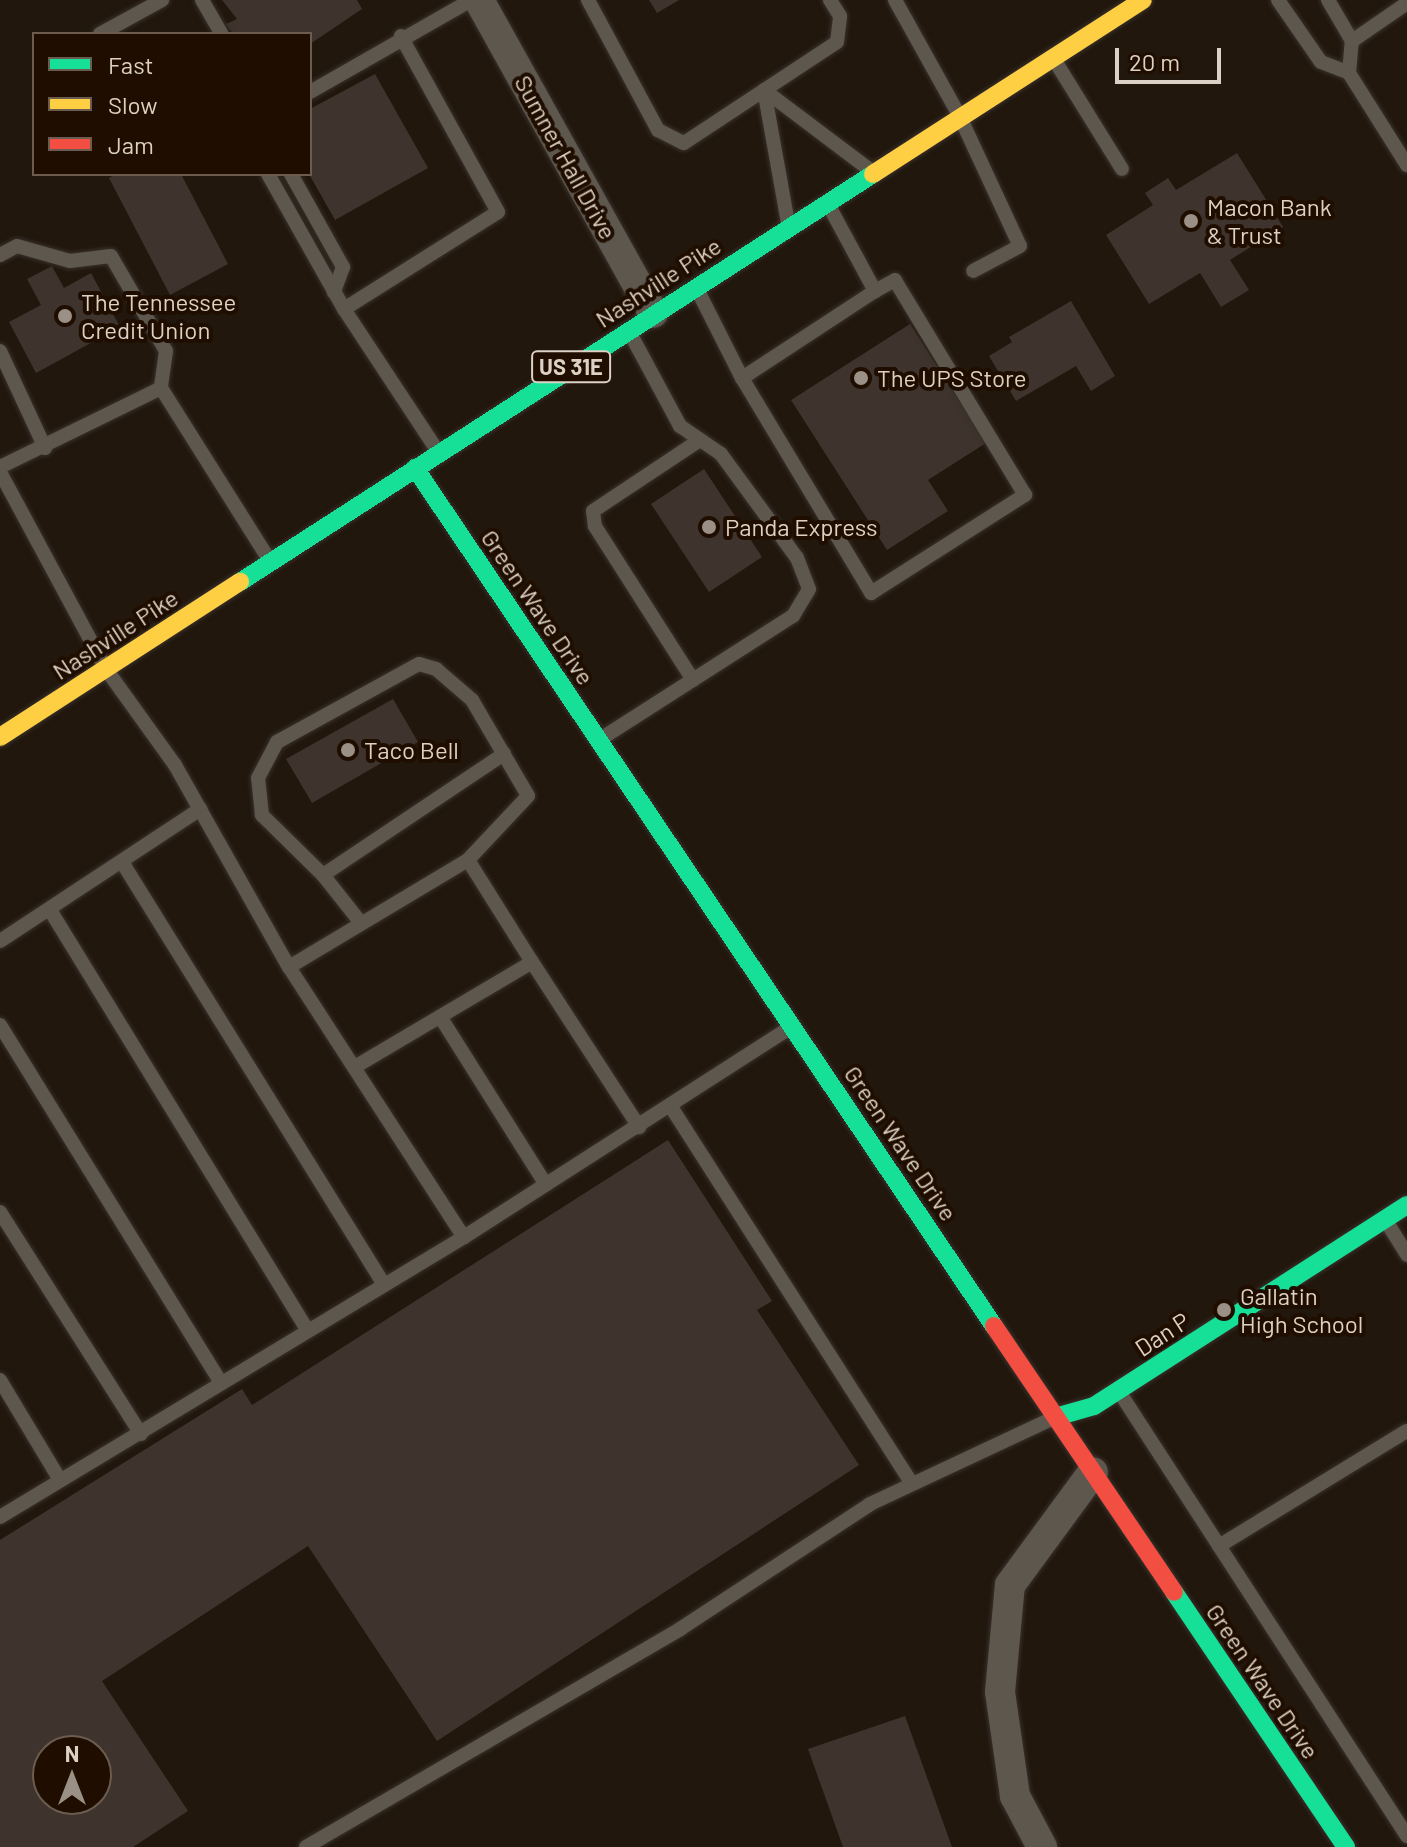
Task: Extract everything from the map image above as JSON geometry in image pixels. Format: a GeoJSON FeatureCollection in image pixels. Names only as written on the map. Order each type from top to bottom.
{"type":"FeatureCollection","features":[{"type":"Feature","properties":{"kind":"street","name":"Sumner Hall Drive"},"geometry":{"type":"LineString","coordinates":[[479,0],[640,321]]}},
{"type":"Feature","properties":{"kind":"street","name":"Nashville Pike"},"geometry":{"type":"LineString","coordinates":[[0,737],[640,321],[1143,0]]}},
{"type":"Feature","properties":{"kind":"street","name":"Green Wave Drive"},"geometry":{"type":"LineString","coordinates":[[415,468],[1059,1416],[1093,1472],[1346,1847]]}},
{"type":"Feature","properties":{"kind":"street","name":"Dan P"},"geometry":{"type":"LineString","coordinates":[[1059,1416],[1094,1406],[1407,1205]]}},
{"type":"Feature","properties":{"kind":"street"},"geometry":{"type":"LineString","coordinates":[[1042,1847],[1015,1796],[1000,1692],[1010,1585],[1093,1472]]}},
{"type":"Feature","properties":{"kind":"lane"},"geometry":{"type":"LineString","coordinates":[[104,32],[162,0]]}},
{"type":"Feature","properties":{"kind":"lane"},"geometry":{"type":"LineString","coordinates":[[202,0],[221,32]]}},
{"type":"Feature","properties":{"kind":"lane"},"geometry":{"type":"LineString","coordinates":[[312,91],[401,36],[471,0]]}},
{"type":"Feature","properties":{"kind":"lane"},"geometry":{"type":"LineString","coordinates":[[588,0],[658,130],[684,143],[837,42],[840,16],[830,0]]}},
{"type":"Feature","properties":{"kind":"lane"},"geometry":{"type":"LineString","coordinates":[[895,0],[960,117],[1020,246],[973,271]]}},
{"type":"Feature","properties":{"kind":"lane"},"geometry":{"type":"LineString","coordinates":[[1278,0],[1321,62],[1349,73],[1407,165]]}},
{"type":"Feature","properties":{"kind":"lane"},"geometry":{"type":"LineString","coordinates":[[1328,0],[1352,41],[1349,73]]}},
{"type":"Feature","properties":{"kind":"lane"},"geometry":{"type":"LineString","coordinates":[[1352,41],[1407,3]]}},
{"type":"Feature","properties":{"kind":"lane"},"geometry":{"type":"LineString","coordinates":[[344,309],[498,212],[401,36]]}},
{"type":"Feature","properties":{"kind":"lane"},"geometry":{"type":"LineString","coordinates":[[1052,58],[1122,169]]}},
{"type":"Feature","properties":{"kind":"lane"},"geometry":{"type":"LineString","coordinates":[[764,90],[873,172]]}},
{"type":"Feature","properties":{"kind":"lane"},"geometry":{"type":"LineString","coordinates":[[764,90],[788,227]]}},
{"type":"Feature","properties":{"kind":"lane"},"geometry":{"type":"LineString","coordinates":[[269,176],[344,309],[439,453]]}},
{"type":"Feature","properties":{"kind":"lane"},"geometry":{"type":"LineString","coordinates":[[292,176],[343,267],[334,292]]}},
{"type":"Feature","properties":{"kind":"lane"},"geometry":{"type":"LineString","coordinates":[[826,202],[875,291]]}},
{"type":"Feature","properties":{"kind":"lane"},"geometry":{"type":"LineString","coordinates":[[0,255],[17,246],[70,261],[111,256],[166,351],[161,388],[270,562]]}},
{"type":"Feature","properties":{"kind":"lane"},"geometry":{"type":"LineString","coordinates":[[696,286],[742,378],[871,593],[1025,495],[895,280],[742,378]]}},
{"type":"Feature","properties":{"kind":"lane"},"geometry":{"type":"LineString","coordinates":[[599,741],[793,616],[809,589],[797,558],[721,454],[680,426],[640,321]]}},
{"type":"Feature","properties":{"kind":"lane"},"geometry":{"type":"LineString","coordinates":[[0,351],[45,448]]}},
{"type":"Feature","properties":{"kind":"lane"},"geometry":{"type":"LineString","coordinates":[[161,388],[1,470],[106,669],[200,809],[289,967],[358,1065],[464,1237]]}},
{"type":"Feature","properties":{"kind":"lane"},"geometry":{"type":"LineString","coordinates":[[693,680],[595,526],[593,511],[700,440]]}},
{"type":"Feature","properties":{"kind":"lane"},"geometry":{"type":"LineString","coordinates":[[289,967],[468,860],[528,796],[472,700],[436,669],[419,664],[277,742],[258,778],[262,815],[323,875],[361,923]]}},
{"type":"Feature","properties":{"kind":"lane"},"geometry":{"type":"LineString","coordinates":[[323,875],[504,754]]}},
{"type":"Feature","properties":{"kind":"lane"},"geometry":{"type":"LineString","coordinates":[[0,941],[200,809]]}},
{"type":"Feature","properties":{"kind":"lane"},"geometry":{"type":"LineString","coordinates":[[468,860],[639,1127]]}},
{"type":"Feature","properties":{"kind":"lane"},"geometry":{"type":"LineString","coordinates":[[122,862],[383,1283]]}},
{"type":"Feature","properties":{"kind":"lane"},"geometry":{"type":"LineString","coordinates":[[50,910],[307,1330]]}},
{"type":"Feature","properties":{"kind":"lane"},"geometry":{"type":"LineString","coordinates":[[358,1065],[532,962]]}},
{"type":"Feature","properties":{"kind":"lane"},"geometry":{"type":"LineString","coordinates":[[441,1018],[546,1185]]}},
{"type":"Feature","properties":{"kind":"lane"},"geometry":{"type":"LineString","coordinates":[[0,1025],[221,1383]]}},
{"type":"Feature","properties":{"kind":"lane"},"geometry":{"type":"LineString","coordinates":[[0,1517],[141,1434],[383,1283],[464,1237],[671,1107],[792,1026]]}},
{"type":"Feature","properties":{"kind":"lane"},"geometry":{"type":"LineString","coordinates":[[671,1107],[911,1482]]}},
{"type":"Feature","properties":{"kind":"lane"},"geometry":{"type":"LineString","coordinates":[[0,1212],[141,1434]]}},
{"type":"Feature","properties":{"kind":"lane"},"geometry":{"type":"LineString","coordinates":[[1385,1219],[1407,1255]]}},
{"type":"Feature","properties":{"kind":"lane"},"geometry":{"type":"LineString","coordinates":[[0,1380],[60,1480]]}},
{"type":"Feature","properties":{"kind":"lane"},"geometry":{"type":"LineString","coordinates":[[1118,1390],[1407,1836]]}},
{"type":"Feature","properties":{"kind":"lane"},"geometry":{"type":"LineString","coordinates":[[306,1847],[680,1629],[911,1482],[1059,1416]]}},
{"type":"Feature","properties":{"kind":"lane"},"geometry":{"type":"LineString","coordinates":[[1219,1546],[1407,1431]]}},
{"type":"Feature","properties":{"kind":"building"},"geometry":{"type":"Polygon","coordinates":[[[222,0],[357,0],[362,9],[312,43],[312,32],[232,32],[226,24],[237,19],[222,0]]]}},
{"type":"Feature","properties":{"kind":"building"},"geometry":{"type":"Polygon","coordinates":[[[649,0],[679,0],[657,13],[649,0]]]}},
{"type":"Feature","properties":{"kind":"building"},"geometry":{"type":"Polygon","coordinates":[[[375,74],[428,168],[335,220],[310,176],[312,108],[375,74]]]}},
{"type":"Feature","properties":{"kind":"building"},"geometry":{"type":"Polygon","coordinates":[[[1237,153],[1283,227],[1230,260],[1249,290],[1221,307],[1200,273],[1149,304],[1106,235],[1153,205],[1145,193],[1168,178],[1176,190],[1237,153]]]}},
{"type":"Feature","properties":{"kind":"building"},"geometry":{"type":"Polygon","coordinates":[[[182,176],[228,264],[170,295],[109,178],[182,176]]]}},
{"type":"Feature","properties":{"kind":"building"},"geometry":{"type":"Polygon","coordinates":[[[52,266],[64,288],[91,273],[120,327],[36,373],[9,322],[41,305],[27,279],[52,266]]]}},
{"type":"Feature","properties":{"kind":"building"},"geometry":{"type":"Polygon","coordinates":[[[1071,301],[1115,376],[1091,391],[1076,366],[1016,401],[989,356],[1012,342],[1009,337],[1071,301]]]}},
{"type":"Feature","properties":{"kind":"building"},"geometry":{"type":"Polygon","coordinates":[[[910,324],[986,443],[928,480],[948,511],[887,550],[791,400],[910,324]]]}},
{"type":"Feature","properties":{"kind":"building"},"geometry":{"type":"Polygon","coordinates":[[[704,469],[762,557],[709,592],[651,504],[704,469]]]}},
{"type":"Feature","properties":{"kind":"building"},"geometry":{"type":"Polygon","coordinates":[[[393,699],[418,742],[312,803],[286,759],[393,699]]]}},
{"type":"Feature","properties":{"kind":"building"},"geometry":{"type":"Polygon","coordinates":[[[668,1140],[772,1301],[757,1310],[859,1465],[437,1741],[308,1546],[102,1681],[188,1811],[133,1847],[0,1847],[0,1540],[242,1389],[252,1405],[668,1140]]]}},
{"type":"Feature","properties":{"kind":"building"},"geometry":{"type":"Polygon","coordinates":[[[905,1716],[952,1847],[843,1847],[808,1749],[905,1716]]]}},
{"type":"Feature","properties":{"kind":"traffic: fast"},"geometry":{"type":"LineString","coordinates":[[240,582],[873,174]]}},
{"type":"Feature","properties":{"kind":"traffic: fast"},"geometry":{"type":"LineString","coordinates":[[415,468],[994,1326]]}},
{"type":"Feature","properties":{"kind":"traffic: fast"},"geometry":{"type":"LineString","coordinates":[[1059,1416],[1094,1406],[1407,1205]]}},
{"type":"Feature","properties":{"kind":"traffic: fast"},"geometry":{"type":"LineString","coordinates":[[1174,1592],[1346,1847]]}},
{"type":"Feature","properties":{"kind":"traffic: slow"},"geometry":{"type":"LineString","coordinates":[[873,174],[1143,0]]}},
{"type":"Feature","properties":{"kind":"traffic: slow"},"geometry":{"type":"LineString","coordinates":[[0,737],[240,582]]}},
{"type":"Feature","properties":{"kind":"traffic: jam"},"geometry":{"type":"LineString","coordinates":[[994,1326],[1174,1592]]}},
{"type":"Feature","properties":{"kind":"place","name":"Macon Bank & Trust"},"geometry":{"type":"Point","coordinates":[1191,221]}},
{"type":"Feature","properties":{"kind":"place","name":"The Tennessee Credit Union"},"geometry":{"type":"Point","coordinates":[65,316]}},
{"type":"Feature","properties":{"kind":"place","name":"The UPS Store"},"geometry":{"type":"Point","coordinates":[861,378]}},
{"type":"Feature","properties":{"kind":"place","name":"Panda Express"},"geometry":{"type":"Point","coordinates":[709,527]}},
{"type":"Feature","properties":{"kind":"place","name":"Taco Bell"},"geometry":{"type":"Point","coordinates":[348,750]}},
{"type":"Feature","properties":{"kind":"place","name":"Gallatin High School"},"geometry":{"type":"Point","coordinates":[1224,1310]}}]}
